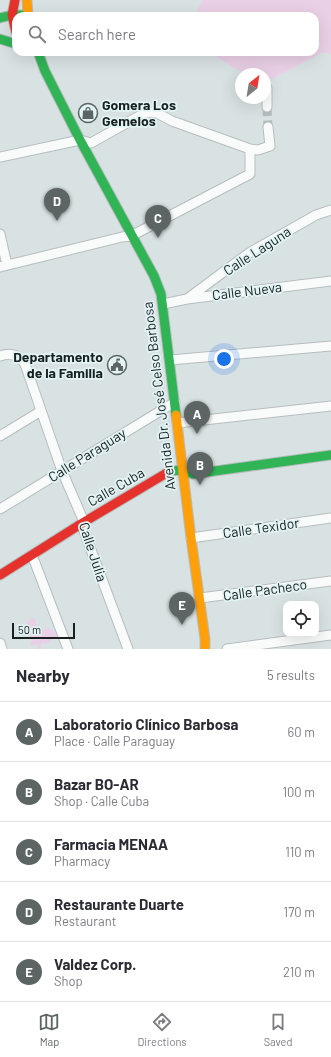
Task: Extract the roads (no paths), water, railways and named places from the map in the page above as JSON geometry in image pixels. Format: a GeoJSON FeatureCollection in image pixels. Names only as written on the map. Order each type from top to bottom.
{"type":"FeatureCollection","features":[{"type":"Feature","properties":{"kind":"main road"},"geometry":{"type":"LineString","coordinates":[[13,12],[15,0]]}},
{"type":"Feature","properties":{"kind":"main road"},"geometry":{"type":"LineString","coordinates":[[27,0],[28,12]]}},
{"type":"Feature","properties":{"kind":"main road"},"geometry":{"type":"LineString","coordinates":[[0,11],[12,15]]}},
{"type":"Feature","properties":{"kind":"main road"},"geometry":{"type":"LineString","coordinates":[[0,18],[12,15]]}},
{"type":"Feature","properties":{"kind":"main road"},"geometry":{"type":"LineString","coordinates":[[0,39],[12,43]]}},
{"type":"Feature","properties":{"kind":"main road","name":"Avenida Dr. José Celso Barbosa"},"geometry":{"type":"LineString","coordinates":[[32,56],[45,71]]}},
{"type":"Feature","properties":{"kind":"main road","name":"Avenida Dr. José Celso Barbosa"},"geometry":{"type":"LineString","coordinates":[[39,56],[45,71],[80,140],[154,276],[161,294],[182,470],[200,598],[205,649]]}},
{"type":"Feature","properties":{"kind":"main road","name":"Calle Cuba"},"geometry":{"type":"LineString","coordinates":[[0,575],[84,522],[170,472],[182,470],[192,474],[331,455]]}},
{"type":"Feature","properties":{"kind":"street"},"geometry":{"type":"LineString","coordinates":[[0,157],[80,140],[91,143],[141,115],[150,112],[157,113],[172,121],[250,149],[258,150],[270,146],[268,127]]}},
{"type":"Feature","properties":{"kind":"street"},"geometry":{"type":"LineString","coordinates":[[0,234],[3,266],[131,236],[250,174],[250,149]]}},
{"type":"Feature","properties":{"kind":"street","name":"Calle Laguna"},"geometry":{"type":"LineString","coordinates":[[187,299],[249,253],[316,215],[331,210]]}},
{"type":"Feature","properties":{"kind":"street","name":"Calle Nueva"},"geometry":{"type":"LineString","coordinates":[[163,304],[187,299],[331,281]]}},
{"type":"Feature","properties":{"kind":"street"},"geometry":{"type":"LineString","coordinates":[[170,360],[331,346]]}},
{"type":"Feature","properties":{"kind":"street","name":"Calle Julia"},"geometry":{"type":"LineString","coordinates":[[0,356],[10,354],[18,356],[25,364],[62,471],[84,522],[84,531],[128,649]]}},
{"type":"Feature","properties":{"kind":"street","name":"Calle Paraguay"},"geometry":{"type":"LineString","coordinates":[[0,510],[175,402]]}},
{"type":"Feature","properties":{"kind":"street"},"geometry":{"type":"LineString","coordinates":[[177,423],[331,406]]}},
{"type":"Feature","properties":{"kind":"street"},"geometry":{"type":"LineString","coordinates":[[0,436],[41,411]]}},
{"type":"Feature","properties":{"kind":"street","name":"Calle Texidor"},"geometry":{"type":"LineString","coordinates":[[191,538],[331,518]]}},
{"type":"Feature","properties":{"kind":"street"},"geometry":{"type":"LineString","coordinates":[[32,555],[68,649]]}},
{"type":"Feature","properties":{"kind":"street","name":"Calle Pacheco"},"geometry":{"type":"LineString","coordinates":[[200,598],[331,581]]}},
{"type":"Feature","properties":{"kind":"street"},"geometry":{"type":"LineString","coordinates":[[233,648],[331,635]]}},
{"type":"Feature","properties":{"kind":"street"},"geometry":{"type":"LineString","coordinates":[[0,643],[2,649]]}},
{"type":"Feature","properties":{"kind":"tunnel"},"geometry":{"type":"LineString","coordinates":[[267,107],[268,127]]}},
{"type":"Feature","properties":{"kind":"place","name":"Gomera Los Gemelos"},"geometry":{"type":"Point","coordinates":[88,113]}},
{"type":"Feature","properties":{"kind":"place","name":"Restaurante Duarte"},"geometry":{"type":"Point","coordinates":[57,221]}},
{"type":"Feature","properties":{"kind":"place","name":"Farmacia MENAA"},"geometry":{"type":"Point","coordinates":[158,238]}},
{"type":"Feature","properties":{"kind":"place","name":"Departamento de la Familia"},"geometry":{"type":"Point","coordinates":[117,365]}},
{"type":"Feature","properties":{"kind":"place","name":"Laboratorio Clínico Barbosa"},"geometry":{"type":"Point","coordinates":[197,434]}},
{"type":"Feature","properties":{"kind":"place","name":"Bazar BO-AR"},"geometry":{"type":"Point","coordinates":[200,485]}},
{"type":"Feature","properties":{"kind":"place","name":"Valdez Corp."},"geometry":{"type":"Point","coordinates":[182,625]}}]}
